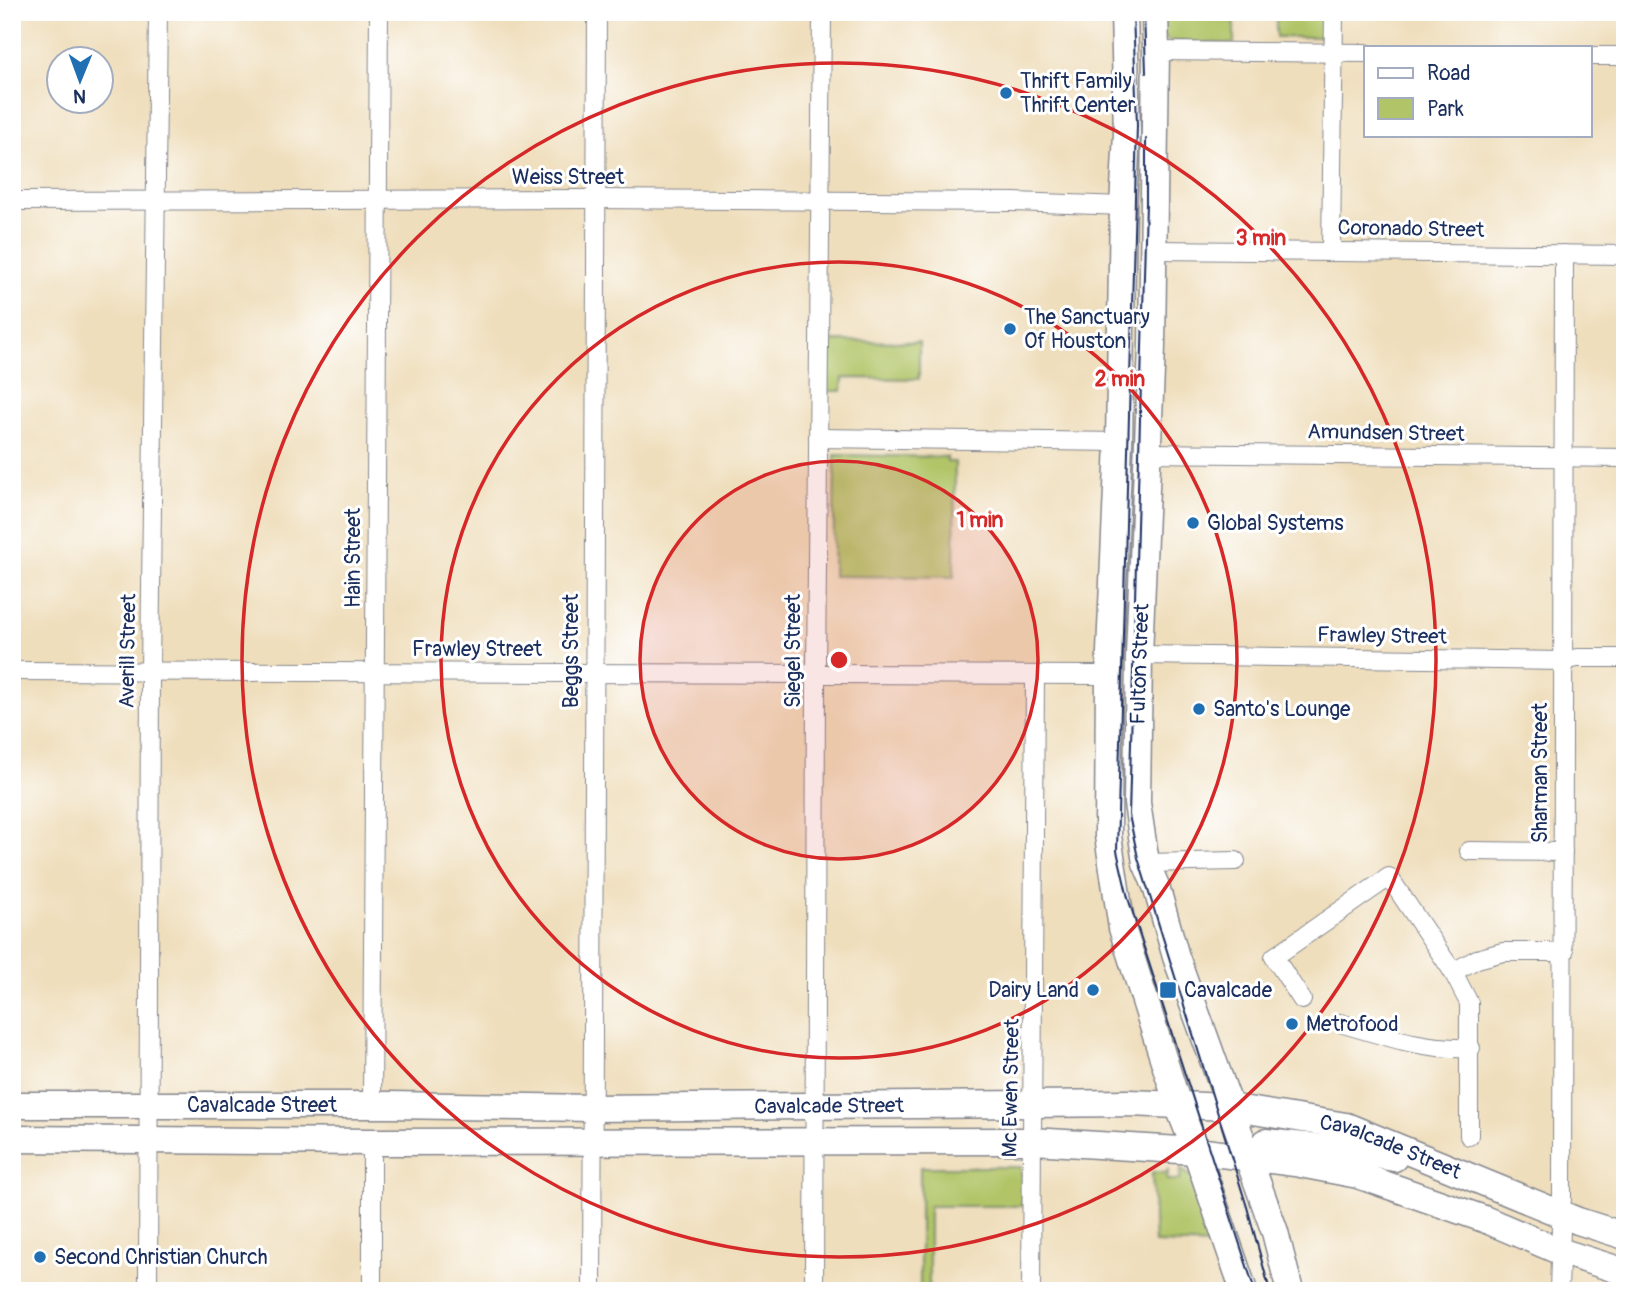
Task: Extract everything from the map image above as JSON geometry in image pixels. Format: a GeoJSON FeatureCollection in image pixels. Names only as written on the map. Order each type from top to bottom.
{"type":"FeatureCollection","features":[{"type":"Feature","properties":{"kind":"main road","name":"Fulton Street"},"geometry":{"type":"LineString","coordinates":[[1124,12],[1127,134],[1123,206],[1119,442],[1109,675],[1108,836],[1122,928],[1178,1105],[1244,1291]]}},
{"type":"Feature","properties":{"kind":"main road","name":"Fulton Street"},"geometry":{"type":"LineString","coordinates":[[1155,12],[1154,250],[1139,655],[1137,803],[1146,863],[1156,886],[1176,957],[1275,1232],[1290,1291]]}},
{"type":"Feature","properties":{"kind":"main road","name":"Cavalcade Street"},"geometry":{"type":"LineString","coordinates":[[12,1105],[815,1108],[1034,1103],[1229,1107],[1346,1126],[1561,1214],[1625,1236]]}},
{"type":"Feature","properties":{"kind":"main road","name":"Cavalcade Street"},"geometry":{"type":"LineString","coordinates":[[12,1139],[372,1142],[1033,1141],[1196,1151]]}},
{"type":"Feature","properties":{"kind":"main road"},"geometry":{"type":"LineString","coordinates":[[1196,1151],[1207,1142],[1244,1148],[1360,1152],[1451,1169]]}},
{"type":"Feature","properties":{"kind":"main road","name":"Cavalcade Street"},"geometry":{"type":"LineString","coordinates":[[1244,1148],[1358,1175],[1484,1219],[1559,1251],[1625,1272]]}},
{"type":"Feature","properties":{"kind":"street","name":"Averill Street"},"geometry":{"type":"LineString","coordinates":[[148,1291],[150,671],[158,12]]}},
{"type":"Feature","properties":{"kind":"street","name":"Hain Street"},"geometry":{"type":"LineString","coordinates":[[372,1105],[379,12]]}},
{"type":"Feature","properties":{"kind":"street","name":"Beggs Street"},"geometry":{"type":"LineString","coordinates":[[592,1291],[597,12]]}},
{"type":"Feature","properties":{"kind":"street","name":"Siegel Street"},"geometry":{"type":"LineString","coordinates":[[814,1291],[822,12]]}},
{"type":"Feature","properties":{"kind":"street"},"geometry":{"type":"LineString","coordinates":[[1331,251],[1334,12]]}},
{"type":"Feature","properties":{"kind":"street"},"geometry":{"type":"LineString","coordinates":[[1156,51],[1364,53]]}},
{"type":"Feature","properties":{"kind":"street"},"geometry":{"type":"LineString","coordinates":[[1592,56],[1625,56]]}},
{"type":"Feature","properties":{"kind":"street","name":"Weiss Street"},"geometry":{"type":"LineString","coordinates":[[12,201],[595,199],[1014,202],[1123,206]]}},
{"type":"Feature","properties":{"kind":"street","name":"Coronado Street"},"geometry":{"type":"LineString","coordinates":[[1154,250],[1625,255]]}},
{"type":"Feature","properties":{"kind":"street","name":"Sharman Street"},"geometry":{"type":"LineString","coordinates":[[1559,1291],[1564,952],[1564,254]]}},
{"type":"Feature","properties":{"kind":"street"},"geometry":{"type":"LineString","coordinates":[[818,438],[1119,442]]}},
{"type":"Feature","properties":{"kind":"street","name":"Amundsen Street"},"geometry":{"type":"LineString","coordinates":[[1148,453],[1625,458]]}},
{"type":"Feature","properties":{"kind":"street","name":"Frawley Street"},"geometry":{"type":"LineString","coordinates":[[1139,655],[1563,661],[1578,658],[1625,658]]}},
{"type":"Feature","properties":{"kind":"street","name":"Frawley Street"},"geometry":{"type":"LineString","coordinates":[[12,671],[1109,675]]}},
{"type":"Feature","properties":{"kind":"street","name":"Mc Ewen Street"},"geometry":{"type":"LineString","coordinates":[[1031,1291],[1035,676]]}},
{"type":"Feature","properties":{"kind":"street"},"geometry":{"type":"LineString","coordinates":[[1469,851],[1563,852]]}},
{"type":"Feature","properties":{"kind":"street"},"geometry":{"type":"LineString","coordinates":[[1146,863],[1236,861]]}},
{"type":"Feature","properties":{"kind":"street"},"geometry":{"type":"LineString","coordinates":[[1302,999],[1274,957],[1389,877],[1453,972],[1469,1003],[1469,1136]]}},
{"type":"Feature","properties":{"kind":"street"},"geometry":{"type":"LineString","coordinates":[[1453,972],[1477,959],[1503,952],[1564,952]]}},
{"type":"Feature","properties":{"kind":"street"},"geometry":{"type":"LineString","coordinates":[[1340,1023],[1422,1046],[1444,1049],[1471,1048]]}},
{"type":"Feature","properties":{"kind":"street"},"geometry":{"type":"LineString","coordinates":[[372,1142],[372,1291]]}},
{"type":"Feature","properties":{"kind":"green space"},"geometry":{"type":"Polygon","coordinates":[[[1162,12],[1234,12],[1234,44],[1169,41],[1163,36],[1162,12]]]}},
{"type":"Feature","properties":{"kind":"green space"},"geometry":{"type":"Polygon","coordinates":[[[1276,12],[1327,12],[1327,37],[1276,37],[1276,12]]]}},
{"type":"Feature","properties":{"kind":"green space"},"geometry":{"type":"Polygon","coordinates":[[[827,341],[919,342],[919,379],[843,378],[842,391],[827,391],[827,341]]]}},
{"type":"Feature","properties":{"kind":"green space"},"geometry":{"type":"Polygon","coordinates":[[[835,455],[947,457],[947,462],[955,462],[954,577],[833,576],[835,455]]]}},
{"type":"Feature","properties":{"kind":"green space"},"geometry":{"type":"Polygon","coordinates":[[[920,1167],[1021,1167],[1022,1206],[929,1206],[929,1291],[920,1291],[920,1167]]]}},
{"type":"Feature","properties":{"kind":"green space"},"geometry":{"type":"Polygon","coordinates":[[[1181,1169],[1193,1178],[1214,1245],[1155,1243],[1152,1172],[1165,1173],[1168,1170],[1167,1180],[1180,1180],[1181,1169]]]}},
{"type":"Feature","properties":{"kind":"tram line"},"geometry":{"type":"LineString","coordinates":[[1133,12],[1137,125],[1117,851],[1128,898],[1255,1291]]}},
{"type":"Feature","properties":{"kind":"tram line"},"geometry":{"type":"LineString","coordinates":[[1144,12],[1146,73]]}},
{"type":"Feature","properties":{"kind":"tram line"},"geometry":{"type":"LineString","coordinates":[[1146,139],[1129,815],[1138,858],[1247,1207],[1270,1291]]}},
{"type":"Feature","properties":{"kind":"place","name":"Thrift Family Thrift Center"},"geometry":{"type":"Point","coordinates":[1006,93]}},
{"type":"Feature","properties":{"kind":"place","name":"The Sanctuary Of Houston"},"geometry":{"type":"Point","coordinates":[1010,329]}},
{"type":"Feature","properties":{"kind":"place","name":"Global Systems"},"geometry":{"type":"Point","coordinates":[1193,523]}},
{"type":"Feature","properties":{"kind":"place","name":"Santo's Lounge"},"geometry":{"type":"Point","coordinates":[1199,709]}},
{"type":"Feature","properties":{"kind":"place","name":"Dairy Land"},"geometry":{"type":"Point","coordinates":[1093,990]}},
{"type":"Feature","properties":{"kind":"place","name":"Cavalcade"},"geometry":{"type":"Point","coordinates":[1168,990]}},
{"type":"Feature","properties":{"kind":"place","name":"Metrofood"},"geometry":{"type":"Point","coordinates":[1292,1024]}},
{"type":"Feature","properties":{"kind":"place","name":"Second Christian Church"},"geometry":{"type":"Point","coordinates":[40,1257]}}]}
